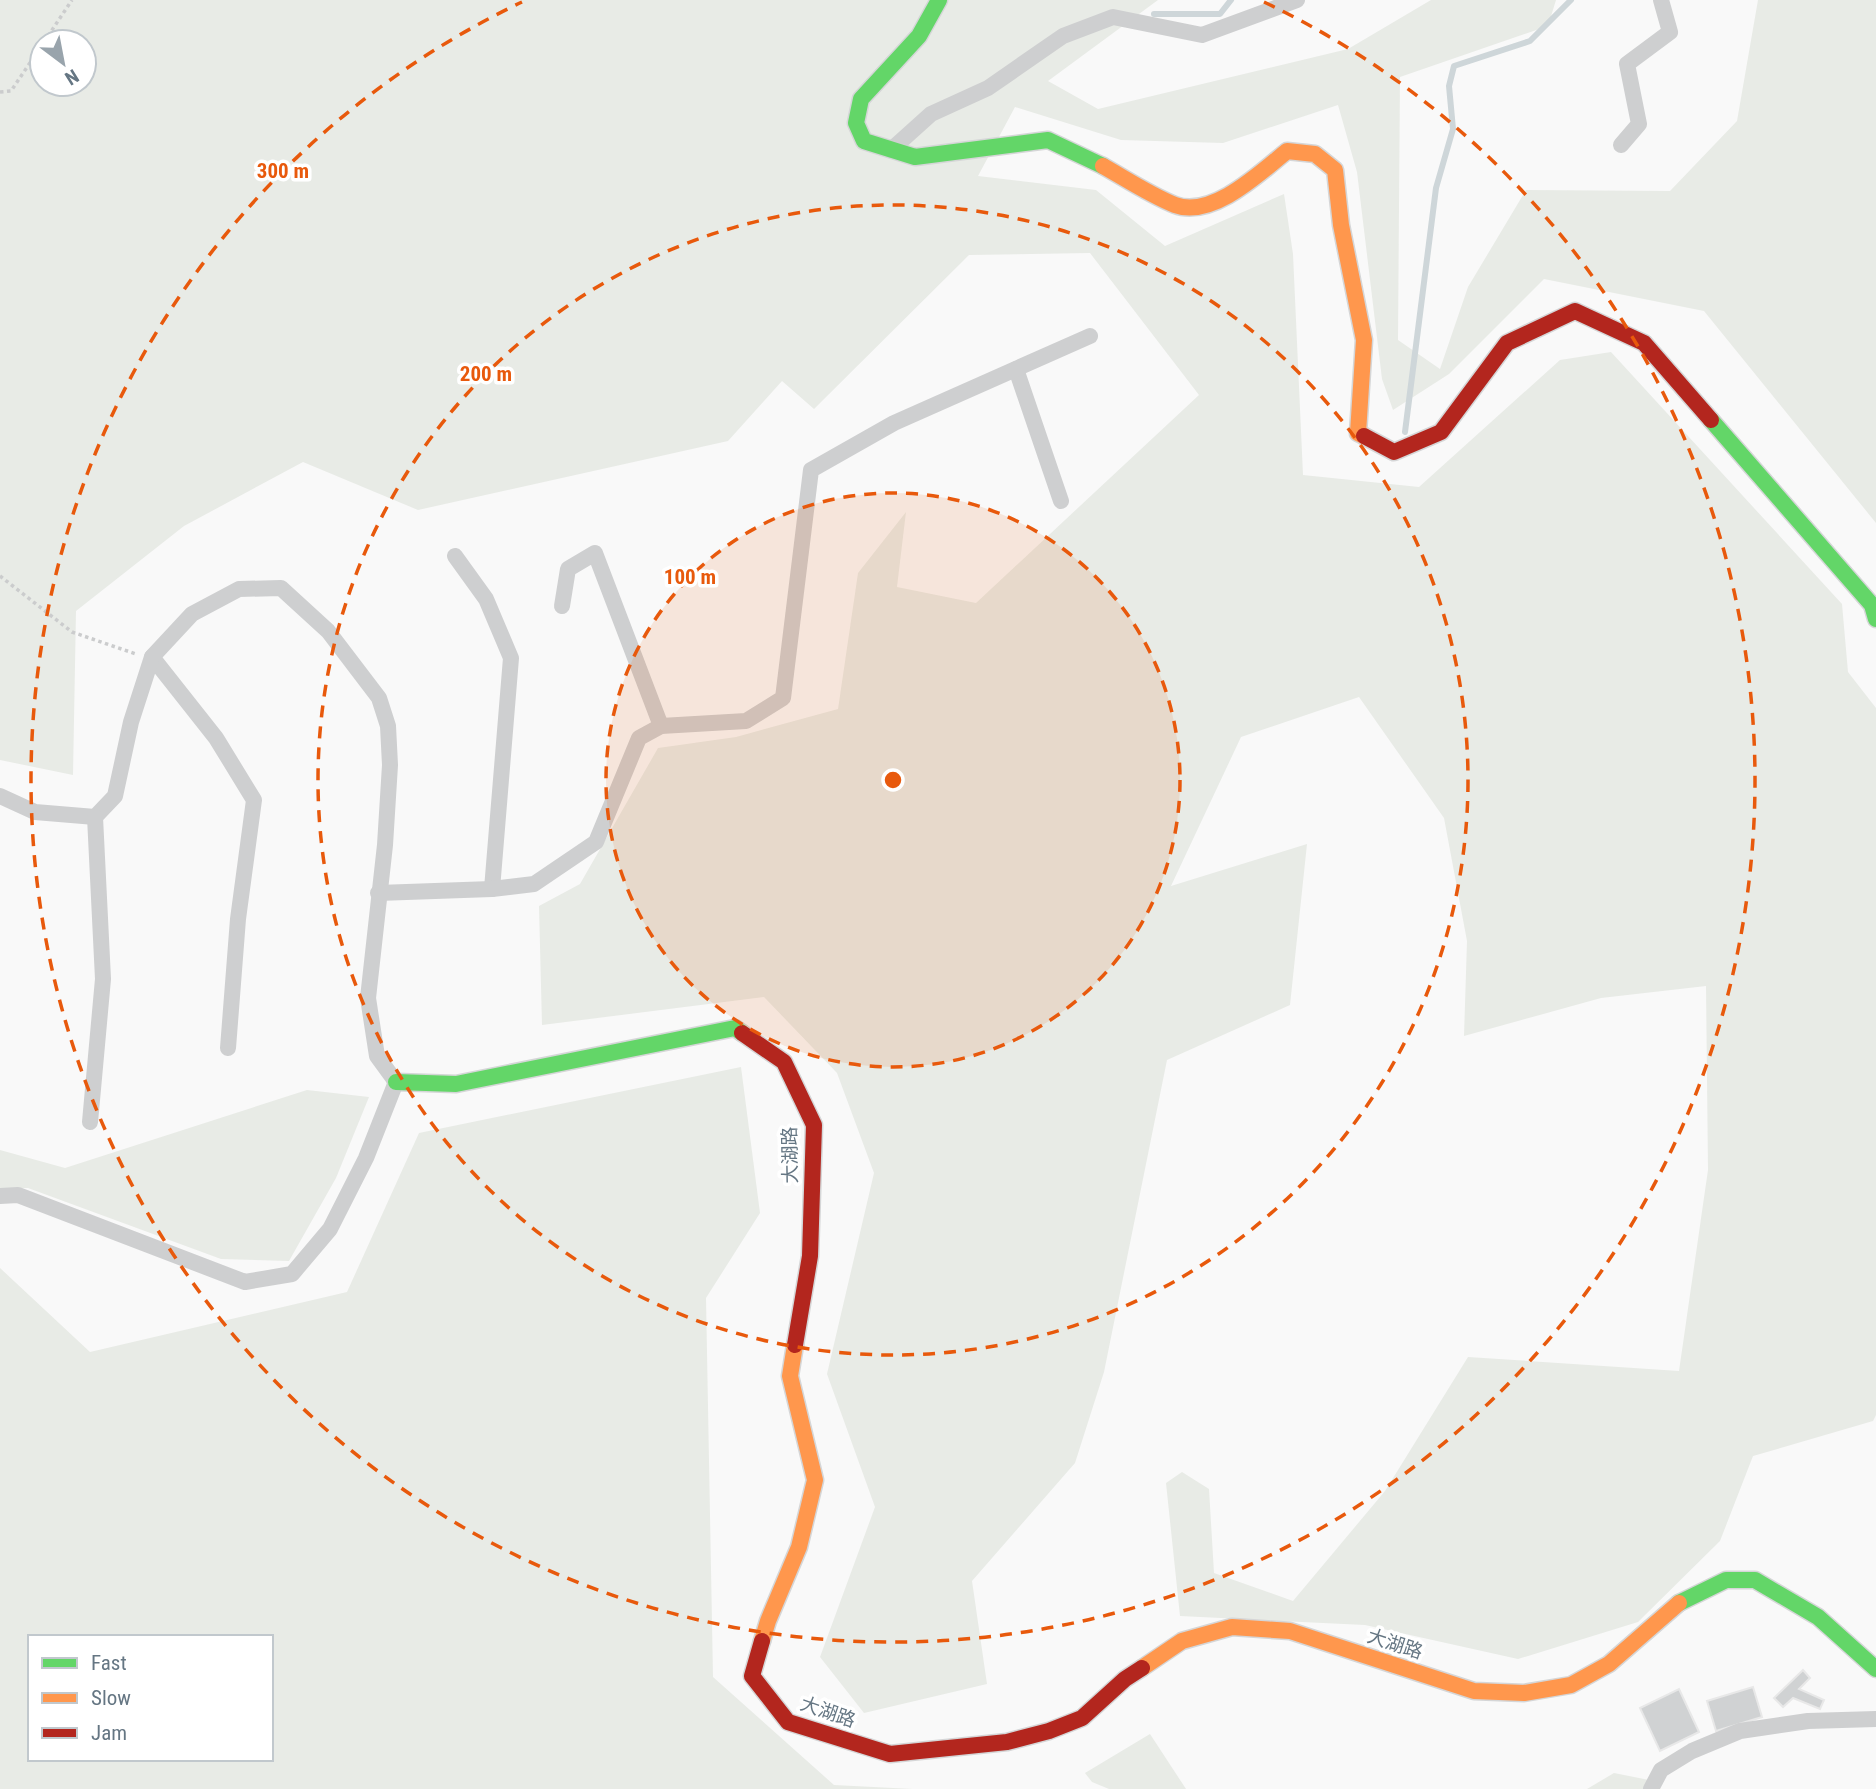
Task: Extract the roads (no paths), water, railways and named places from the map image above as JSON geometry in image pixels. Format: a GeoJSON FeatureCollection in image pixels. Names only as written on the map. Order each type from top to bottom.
{"type":"FeatureCollection","features":[{"type":"Feature","properties":{"kind":"street"},"geometry":{"type":"LineString","coordinates":[[939,0],[919,36],[861,99],[856,123],[864,141],[915,157],[1048,140],[1177,206],[1205,206],[1240,189],[1286,151],[1315,154],[1335,170],[1341,225],[1364,340],[1358,433],[1394,452],[1441,432],[1507,343],[1575,311],[1644,343],[1872,605],[1876,619]]}},
{"type":"Feature","properties":{"kind":"street"},"geometry":{"type":"LineString","coordinates":[[891,150],[931,114],[988,88],[1063,36],[1112,17],[1202,35],[1297,0]]}},
{"type":"Feature","properties":{"kind":"street"},"geometry":{"type":"LineString","coordinates":[[1621,145],[1639,124],[1628,64],[1670,32],[1661,0]]}},
{"type":"Feature","properties":{"kind":"street"},"geometry":{"type":"LineString","coordinates":[[379,893],[492,889],[534,884],[596,842],[639,738],[661,726],[746,721],[783,698],[811,470],[894,423],[1090,336]]}},
{"type":"Feature","properties":{"kind":"street"},"geometry":{"type":"LineString","coordinates":[[1016,369],[1061,501]]}},
{"type":"Feature","properties":{"kind":"street"},"geometry":{"type":"LineString","coordinates":[[562,606],[568,569],[595,552],[661,726]]}},
{"type":"Feature","properties":{"kind":"street"},"geometry":{"type":"LineString","coordinates":[[455,556],[486,599],[511,658],[492,889]]}},
{"type":"Feature","properties":{"kind":"street"},"geometry":{"type":"LineString","coordinates":[[0,1196],[19,1195],[245,1282],[292,1275],[330,1230],[366,1158],[396,1082],[377,1056],[368,998],[385,845],[389,778],[388,726],[379,698],[328,631],[281,588],[239,589],[192,614],[150,657],[131,722],[115,796],[95,817],[103,979],[90,1122]]}},
{"type":"Feature","properties":{"kind":"street"},"geometry":{"type":"LineString","coordinates":[[150,657],[215,738],[254,800],[238,919],[228,1048]]}},
{"type":"Feature","properties":{"kind":"street"},"geometry":{"type":"LineString","coordinates":[[0,796],[35,812],[95,817]]}},
{"type":"Feature","properties":{"kind":"street","name":"大湖路"},"geometry":{"type":"LineString","coordinates":[[396,1082],[456,1084],[734,1028],[784,1062],[814,1125],[810,1256],[790,1376],[815,1480],[799,1547],[768,1621],[752,1676],[788,1722],[890,1754],[1007,1742],[1049,1731],[1082,1718],[1125,1679],[1182,1641],[1232,1627],[1290,1631],[1474,1691],[1524,1693],[1571,1685],[1609,1664],[1677,1604],[1726,1580],[1755,1580],[1776,1592],[1818,1617],[1876,1669]]}},
{"type":"Feature","properties":{"kind":"street"},"geometry":{"type":"LineString","coordinates":[[1651,1789],[1661,1770],[1692,1751],[1740,1731],[1808,1721],[1876,1719]]}},
{"type":"Feature","properties":{"kind":"waterway"},"geometry":{"type":"LineString","coordinates":[[1154,14],[1220,14],[1231,0]]}},
{"type":"Feature","properties":{"kind":"waterway"},"geometry":{"type":"LineString","coordinates":[[1405,432],[1436,188],[1453,129],[1449,86],[1454,66],[1530,41],[1571,0]]}}]}
